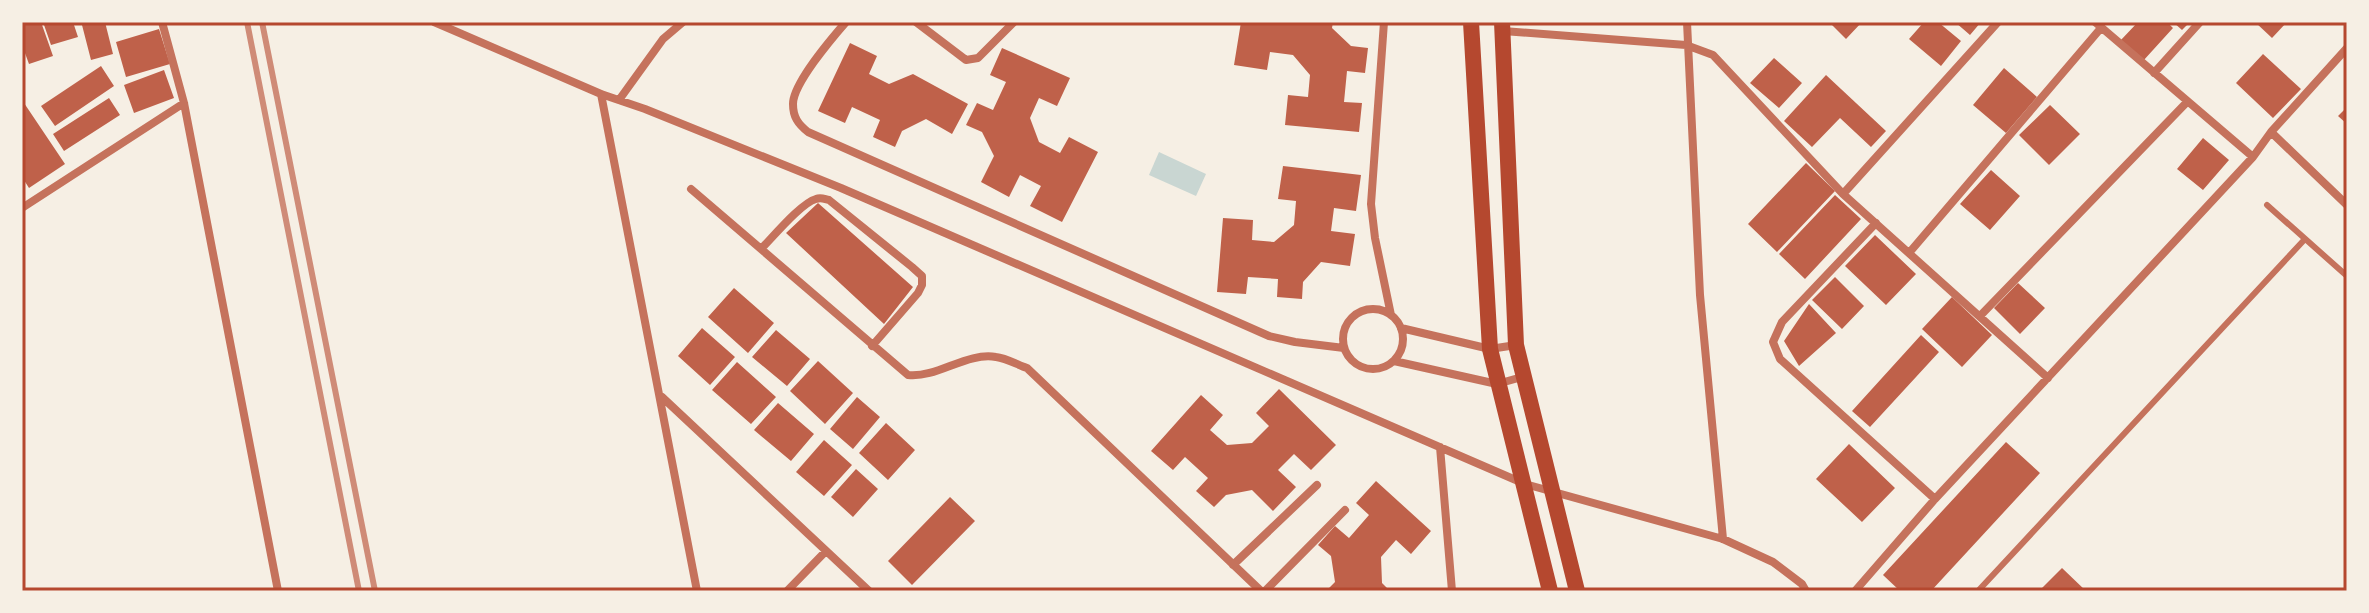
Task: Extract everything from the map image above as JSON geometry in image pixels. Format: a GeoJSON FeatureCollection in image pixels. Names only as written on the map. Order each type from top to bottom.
{"type":"FeatureCollection","features":[{"type":"Feature","properties":{"kind":"main road"},"geometry":{"type":"LineString","coordinates":[[1471,22],[1490,349],[1550,591]]}},
{"type":"Feature","properties":{"kind":"main road"},"geometry":{"type":"LineString","coordinates":[[1502,27],[1516,345],[1577,591]]}},
{"type":"Feature","properties":{"kind":"street"},"geometry":{"type":"LineString","coordinates":[[162,22],[184,103],[278,591]]}},
{"type":"Feature","properties":{"kind":"street"},"geometry":{"type":"LineString","coordinates":[[434,22],[601,94],[841,188],[1525,484],[1723,539],[1773,562],[1802,584],[1806,591]]}},
{"type":"Feature","properties":{"kind":"street"},"geometry":{"type":"LineString","coordinates":[[619,100],[663,39],[683,22]]}},
{"type":"Feature","properties":{"kind":"street"},"geometry":{"type":"LineString","coordinates":[[846,22],[797,89],[793,105],[797,123],[808,132],[1269,336],[1344,348]]}},
{"type":"Feature","properties":{"kind":"street"},"geometry":{"type":"LineString","coordinates":[[916,22],[966,60],[978,58],[1014,22]]}},
{"type":"Feature","properties":{"kind":"street"},"geometry":{"type":"LineString","coordinates":[[1384,22],[1371,204],[1391,315],[1401,328],[1403,345],[1394,361],[1379,369],[1362,367],[1348,356],[1344,348],[1345,329],[1356,315],[1374,309],[1391,315]]}},
{"type":"Feature","properties":{"kind":"street"},"geometry":{"type":"LineString","coordinates":[[1687,22],[1700,295],[1723,539]]}},
{"type":"Feature","properties":{"kind":"street"},"geometry":{"type":"LineString","coordinates":[[1843,194],[1998,22]]}},
{"type":"Feature","properties":{"kind":"street"},"geometry":{"type":"LineString","coordinates":[[2154,73],[2200,22]]}},
{"type":"Feature","properties":{"kind":"street"},"geometry":{"type":"LineString","coordinates":[[1909,253],[2098,25],[2253,157]]}},
{"type":"Feature","properties":{"kind":"street"},"geometry":{"type":"LineString","coordinates":[[1502,27],[1686,45],[1713,55],[1843,194],[2048,378]]}},
{"type":"Feature","properties":{"kind":"street"},"geometry":{"type":"LineString","coordinates":[[1855,591],[1935,499],[2253,157],[2271,132],[2347,48]]}},
{"type":"Feature","properties":{"kind":"street"},"geometry":{"type":"LineString","coordinates":[[601,94],[697,591]]}},
{"type":"Feature","properties":{"kind":"street"},"geometry":{"type":"LineString","coordinates":[[1980,316],[2187,102]]}},
{"type":"Feature","properties":{"kind":"street"},"geometry":{"type":"LineString","coordinates":[[22,208],[184,103]]}},
{"type":"Feature","properties":{"kind":"street"},"geometry":{"type":"LineString","coordinates":[[2271,132],[2347,205]]}},
{"type":"Feature","properties":{"kind":"street"},"geometry":{"type":"LineString","coordinates":[[691,189],[908,375],[924,377],[972,360],[995,356],[1027,368],[1263,591],[1345,510]]}},
{"type":"Feature","properties":{"kind":"street"},"geometry":{"type":"LineString","coordinates":[[761,249],[812,199],[820,198],[829,200],[912,267],[922,276],[918,293],[872,346]]}},
{"type":"Feature","properties":{"kind":"street"},"geometry":{"type":"LineString","coordinates":[[1876,223],[1782,322],[1773,342],[1780,359],[1935,499]]}},
{"type":"Feature","properties":{"kind":"street"},"geometry":{"type":"LineString","coordinates":[[1401,328],[1490,349],[1516,345]]}},
{"type":"Feature","properties":{"kind":"street"},"geometry":{"type":"LineString","coordinates":[[1394,361],[1497,384],[1522,377]]}},
{"type":"Feature","properties":{"kind":"street"},"geometry":{"type":"LineString","coordinates":[[661,397],[869,591]]}},
{"type":"Feature","properties":{"kind":"street"},"geometry":{"type":"LineString","coordinates":[[1440,447],[1452,591]]}},
{"type":"Feature","properties":{"kind":"street"},"geometry":{"type":"LineString","coordinates":[[1233,565],[1317,485]]}},
{"type":"Feature","properties":{"kind":"street"},"geometry":{"type":"LineString","coordinates":[[787,591],[826,551]]}},
{"type":"Feature","properties":{"kind":"lane"},"geometry":{"type":"LineString","coordinates":[[2267,205],[2347,276]]}},
{"type":"Feature","properties":{"kind":"lane"},"geometry":{"type":"LineString","coordinates":[[1978,591],[2305,239]]}},
{"type":"Feature","properties":{"kind":"shaded area"},"geometry":{"type":"Polygon","coordinates":[[[1159,152],[1206,174],[1196,196],[1149,175],[1159,152]]]}},
{"type":"Feature","properties":{"kind":"building"},"geometry":{"type":"Polygon","coordinates":[[[22,22],[41,22],[53,56],[29,64],[22,45],[22,22]]]}},
{"type":"Feature","properties":{"kind":"building"},"geometry":{"type":"Polygon","coordinates":[[[43,22],[73,22],[78,37],[51,45],[43,22]]]}},
{"type":"Feature","properties":{"kind":"building"},"geometry":{"type":"Polygon","coordinates":[[[105,22],[113,54],[91,60],[82,25],[105,22]]]}},
{"type":"Feature","properties":{"kind":"building"},"geometry":{"type":"Polygon","coordinates":[[[1241,22],[1333,22],[1332,28],[1351,46],[1368,48],[1365,73],[1347,71],[1344,102],[1362,103],[1359,132],[1285,125],[1288,95],[1308,97],[1310,75],[1293,55],[1270,52],[1267,70],[1234,65],[1241,22]]]}},
{"type":"Feature","properties":{"kind":"building"},"geometry":{"type":"Polygon","coordinates":[[[1829,22],[1862,22],[1846,39],[1829,22]]]}},
{"type":"Feature","properties":{"kind":"building"},"geometry":{"type":"Polygon","coordinates":[[[1924,22],[1938,22],[1961,41],[1941,66],[1909,39],[1924,22]]]}},
{"type":"Feature","properties":{"kind":"building"},"geometry":{"type":"Polygon","coordinates":[[[1955,22],[1981,22],[1970,35],[1955,22]]]}},
{"type":"Feature","properties":{"kind":"building"},"geometry":{"type":"Polygon","coordinates":[[[2138,22],[2167,22],[2173,28],[2143,61],[2120,41],[2138,22]]]}},
{"type":"Feature","properties":{"kind":"building"},"geometry":{"type":"Polygon","coordinates":[[[2173,22],[2190,22],[2182,30],[2173,22]]]}},
{"type":"Feature","properties":{"kind":"building"},"geometry":{"type":"Polygon","coordinates":[[[2255,22],[2287,22],[2272,38],[2255,22]]]}},
{"type":"Feature","properties":{"kind":"building"},"geometry":{"type":"Polygon","coordinates":[[[159,29],[170,64],[126,77],[116,42],[159,29]]]}},
{"type":"Feature","properties":{"kind":"building"},"geometry":{"type":"Polygon","coordinates":[[[850,43],[877,56],[869,74],[889,84],[913,74],[968,104],[952,134],[926,119],[902,131],[895,147],[873,137],[880,120],[852,107],[845,123],[818,111],[850,43]]]}},
{"type":"Feature","properties":{"kind":"building"},"geometry":{"type":"Polygon","coordinates":[[[1002,48],[1070,78],[1057,106],[1039,98],[1030,118],[1039,142],[1060,153],[1069,137],[1098,152],[1062,222],[1030,206],[1041,186],[1020,175],[1009,197],[981,182],[994,156],[982,132],[966,125],[977,103],[993,110],[1006,82],[990,75],[1002,48]]]}},
{"type":"Feature","properties":{"kind":"building"},"geometry":{"type":"Polygon","coordinates":[[[2263,54],[2301,89],[2273,118],[2236,83],[2263,54]]]}},
{"type":"Feature","properties":{"kind":"building"},"geometry":{"type":"Polygon","coordinates":[[[1774,58],[1802,83],[1779,108],[1750,83],[1774,58]]]}},
{"type":"Feature","properties":{"kind":"building"},"geometry":{"type":"Polygon","coordinates":[[[101,66],[114,86],[55,126],[41,106],[101,66]]]}},
{"type":"Feature","properties":{"kind":"building"},"geometry":{"type":"Polygon","coordinates":[[[2004,68],[2037,97],[2006,133],[1973,105],[2004,68]]]}},
{"type":"Feature","properties":{"kind":"building"},"geometry":{"type":"Polygon","coordinates":[[[164,70],[174,98],[134,113],[124,85],[164,70]]]}},
{"type":"Feature","properties":{"kind":"building"},"geometry":{"type":"Polygon","coordinates":[[[1826,75],[1886,131],[1871,147],[1840,118],[1812,147],[1784,121],[1826,75]]]}},
{"type":"Feature","properties":{"kind":"building"},"geometry":{"type":"Polygon","coordinates":[[[109,98],[120,115],[64,151],[53,134],[109,98]]]}},
{"type":"Feature","properties":{"kind":"building"},"geometry":{"type":"Polygon","coordinates":[[[22,100],[65,164],[29,188],[22,177],[22,100]]]}},
{"type":"Feature","properties":{"kind":"building"},"geometry":{"type":"Polygon","coordinates":[[[2050,105],[2080,134],[2049,165],[2019,135],[2050,105]]]}},
{"type":"Feature","properties":{"kind":"building"},"geometry":{"type":"Polygon","coordinates":[[[2347,107],[2347,124],[2338,116],[2347,107]]]}},
{"type":"Feature","properties":{"kind":"building"},"geometry":{"type":"Polygon","coordinates":[[[2203,138],[2229,160],[2203,190],[2177,169],[2203,138]]]}},
{"type":"Feature","properties":{"kind":"building"},"geometry":{"type":"Polygon","coordinates":[[[1806,163],[1835,191],[1777,252],[1748,224],[1806,163]]]}},
{"type":"Feature","properties":{"kind":"building"},"geometry":{"type":"Polygon","coordinates":[[[1283,166],[1361,175],[1356,211],[1334,208],[1331,231],[1355,234],[1350,266],[1321,262],[1303,282],[1302,299],[1277,297],[1278,279],[1248,277],[1246,294],[1217,292],[1223,218],[1253,220],[1252,240],[1274,242],[1294,225],[1296,201],[1278,199],[1283,166]]]}},
{"type":"Feature","properties":{"kind":"building"},"geometry":{"type":"Polygon","coordinates":[[[1991,170],[2020,196],[1990,230],[1960,204],[1991,170]]]}},
{"type":"Feature","properties":{"kind":"building"},"geometry":{"type":"Polygon","coordinates":[[[1835,195],[1861,219],[1805,279],[1779,254],[1835,195]]]}},
{"type":"Feature","properties":{"kind":"building"},"geometry":{"type":"Polygon","coordinates":[[[818,203],[913,287],[884,324],[786,233],[818,203]]]}},
{"type":"Feature","properties":{"kind":"building"},"geometry":{"type":"Polygon","coordinates":[[[1875,235],[1916,274],[1886,305],[1845,266],[1875,235]]]}},
{"type":"Feature","properties":{"kind":"building"},"geometry":{"type":"Polygon","coordinates":[[[1835,277],[1864,306],[1842,329],[1812,300],[1835,277]]]}},
{"type":"Feature","properties":{"kind":"building"},"geometry":{"type":"Polygon","coordinates":[[[2018,283],[2045,308],[2020,334],[1994,308],[2018,283]]]}},
{"type":"Feature","properties":{"kind":"building"},"geometry":{"type":"Polygon","coordinates":[[[734,288],[774,323],[748,353],[708,317],[734,288]]]}},
{"type":"Feature","properties":{"kind":"building"},"geometry":{"type":"Polygon","coordinates":[[[1952,297],[1992,335],[1962,367],[1922,329],[1952,297]]]}},
{"type":"Feature","properties":{"kind":"building"},"geometry":{"type":"Polygon","coordinates":[[[1809,304],[1836,333],[1799,366],[1784,341],[1809,304]]]}},
{"type":"Feature","properties":{"kind":"building"},"geometry":{"type":"Polygon","coordinates":[[[702,328],[735,357],[710,385],[678,356],[702,328]]]}},
{"type":"Feature","properties":{"kind":"building"},"geometry":{"type":"Polygon","coordinates":[[[776,330],[810,359],[787,386],[752,357],[776,330]]]}},
{"type":"Feature","properties":{"kind":"building"},"geometry":{"type":"Polygon","coordinates":[[[1921,335],[1939,352],[1870,427],[1852,411],[1921,335]]]}},
{"type":"Feature","properties":{"kind":"building"},"geometry":{"type":"Polygon","coordinates":[[[818,361],[853,393],[825,424],[790,391],[818,361]]]}},
{"type":"Feature","properties":{"kind":"building"},"geometry":{"type":"Polygon","coordinates":[[[737,362],[776,397],[751,424],[712,390],[737,362]]]}},
{"type":"Feature","properties":{"kind":"building"},"geometry":{"type":"Polygon","coordinates":[[[1279,389],[1336,445],[1311,470],[1294,454],[1278,470],[1296,487],[1273,511],[1252,490],[1226,495],[1214,507],[1196,491],[1208,478],[1185,457],[1173,470],[1151,451],[1201,395],[1223,415],[1210,430],[1227,445],[1252,443],[1269,426],[1256,413],[1279,389]]]}},
{"type":"Feature","properties":{"kind":"building"},"geometry":{"type":"Polygon","coordinates":[[[857,397],[880,417],[853,449],[830,429],[857,397]]]}},
{"type":"Feature","properties":{"kind":"building"},"geometry":{"type":"Polygon","coordinates":[[[778,403],[814,434],[791,461],[754,430],[778,403]]]}},
{"type":"Feature","properties":{"kind":"building"},"geometry":{"type":"Polygon","coordinates":[[[886,423],[915,450],[888,480],[859,453],[886,423]]]}},
{"type":"Feature","properties":{"kind":"building"},"geometry":{"type":"Polygon","coordinates":[[[824,440],[852,465],[824,496],[796,472],[824,440]]]}},
{"type":"Feature","properties":{"kind":"building"},"geometry":{"type":"Polygon","coordinates":[[[2006,442],[2040,473],[1931,591],[1900,591],[1883,575],[2006,442]]]}},
{"type":"Feature","properties":{"kind":"building"},"geometry":{"type":"Polygon","coordinates":[[[1849,444],[1895,488],[1862,522],[1816,479],[1849,444]]]}},
{"type":"Feature","properties":{"kind":"building"},"geometry":{"type":"Polygon","coordinates":[[[856,469],[878,489],[853,517],[831,497],[856,469]]]}},
{"type":"Feature","properties":{"kind":"building"},"geometry":{"type":"Polygon","coordinates":[[[1376,481],[1431,531],[1411,554],[1396,540],[1381,557],[1382,583],[1390,591],[1326,591],[1335,582],[1331,556],[1318,545],[1335,526],[1349,538],[1369,515],[1356,503],[1376,481]]]}},
{"type":"Feature","properties":{"kind":"building"},"geometry":{"type":"Polygon","coordinates":[[[950,497],[975,521],[912,585],[888,561],[950,497]]]}},
{"type":"Feature","properties":{"kind":"building"},"geometry":{"type":"Polygon","coordinates":[[[2062,568],[2086,591],[2039,591],[2062,568]]]}},
{"type":"Feature","properties":{"kind":"railway"},"geometry":{"type":"LineString","coordinates":[[247,22],[359,591]]}},
{"type":"Feature","properties":{"kind":"railway"},"geometry":{"type":"LineString","coordinates":[[262,22],[375,591]]}}]}
